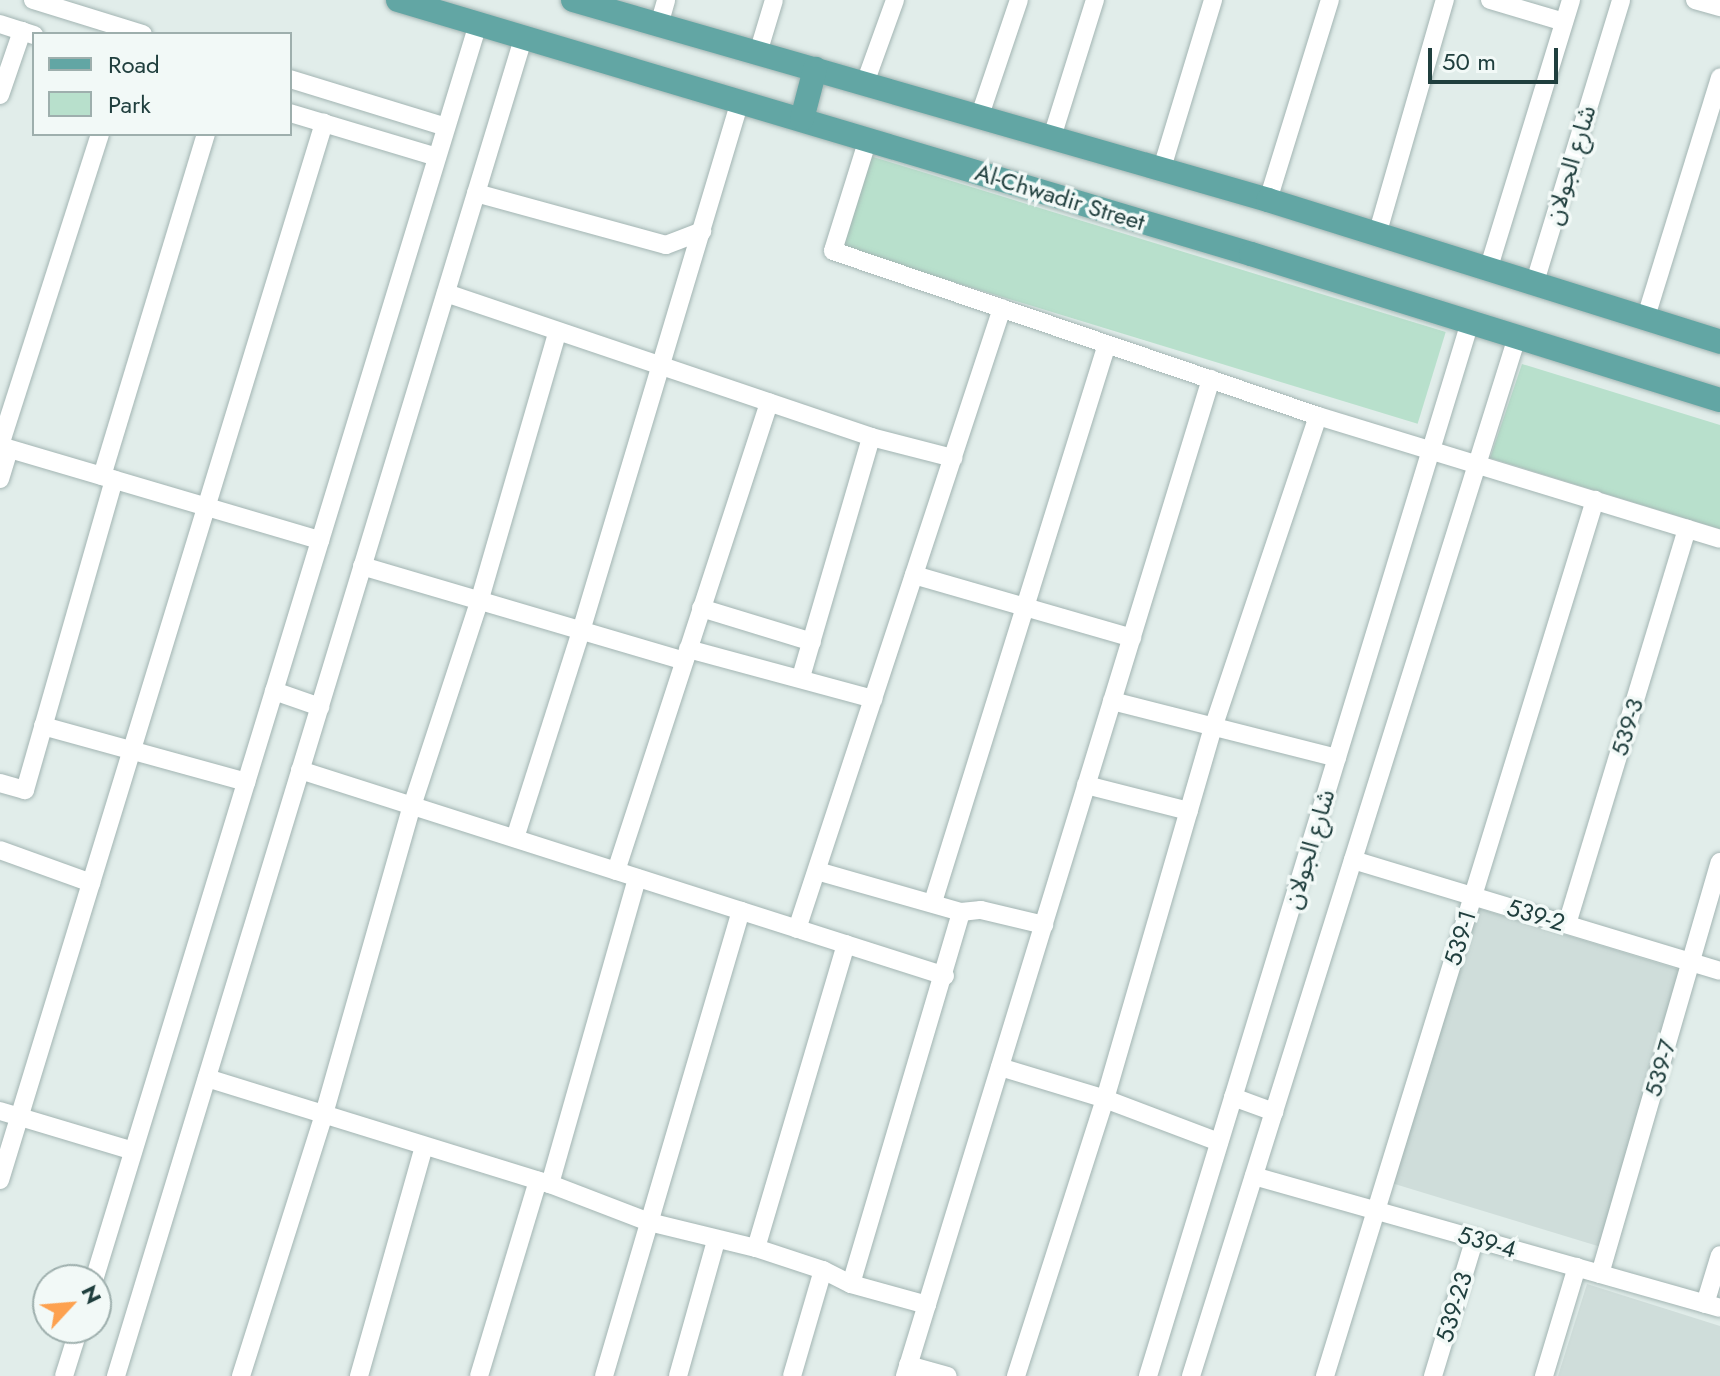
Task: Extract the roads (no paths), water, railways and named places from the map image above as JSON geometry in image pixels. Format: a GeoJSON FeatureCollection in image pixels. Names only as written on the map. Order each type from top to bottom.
{"type":"FeatureCollection","features":[{"type":"Feature","properties":{"kind":"main road","name":"Al-Chwadir Street"},"geometry":{"type":"LineString","coordinates":[[398,0],[802,119],[1720,400]]}},
{"type":"Feature","properties":{"kind":"main road"},"geometry":{"type":"LineString","coordinates":[[573,0],[1162,168],[1720,342]]}},
{"type":"Feature","properties":{"kind":"main road"},"geometry":{"type":"LineString","coordinates":[[802,119],[815,69]]}},
{"type":"Feature","properties":{"kind":"street"},"geometry":{"type":"LineString","coordinates":[[33,0],[137,32]]}},
{"type":"Feature","properties":{"kind":"street"},"geometry":{"type":"LineString","coordinates":[[659,25],[666,0]]}},
{"type":"Feature","properties":{"kind":"street"},"geometry":{"type":"LineString","coordinates":[[758,53],[774,0]]}},
{"type":"Feature","properties":{"kind":"street"},"geometry":{"type":"LineString","coordinates":[[865,83],[895,0]]}},
{"type":"Feature","properties":{"kind":"street"},"geometry":{"type":"LineString","coordinates":[[980,115],[1019,0]]}},
{"type":"Feature","properties":{"kind":"street"},"geometry":{"type":"LineString","coordinates":[[1052,137],[1095,0]]}},
{"type":"Feature","properties":{"kind":"street"},"geometry":{"type":"LineString","coordinates":[[1162,168],[1213,0]]}},
{"type":"Feature","properties":{"kind":"street"},"geometry":{"type":"LineString","coordinates":[[1268,200],[1330,0]]}},
{"type":"Feature","properties":{"kind":"street"},"geometry":{"type":"LineString","coordinates":[[1377,235],[1445,0]]}},
{"type":"Feature","properties":{"kind":"street"},"geometry":{"type":"LineString","coordinates":[[1490,0],[1564,22]]}},
{"type":"Feature","properties":{"kind":"street","name":"شارع الجولان"},"geometry":{"type":"LineString","coordinates":[[1488,270],[1571,0]]}},
{"type":"Feature","properties":{"kind":"street","name":"شارع الجولان"},"geometry":{"type":"LineString","coordinates":[[1534,285],[1621,0]]}},
{"type":"Feature","properties":{"kind":"street"},"geometry":{"type":"LineString","coordinates":[[1695,0],[1720,7]]}},
{"type":"Feature","properties":{"kind":"street"},"geometry":{"type":"LineString","coordinates":[[0,24],[28,33],[0,95]]}},
{"type":"Feature","properties":{"kind":"street"},"geometry":{"type":"LineString","coordinates":[[99,1264],[478,24]]}},
{"type":"Feature","properties":{"kind":"street"},"geometry":{"type":"LineString","coordinates":[[116,1376],[524,36]]}},
{"type":"Feature","properties":{"kind":"street"},"geometry":{"type":"LineString","coordinates":[[1645,320],[1720,77]]}},
{"type":"Feature","properties":{"kind":"street"},"geometry":{"type":"LineString","coordinates":[[292,80],[446,127]]}},
{"type":"Feature","properties":{"kind":"street"},"geometry":{"type":"LineString","coordinates":[[515,838],[662,366],[740,101]]}},
{"type":"Feature","properties":{"kind":"street"},"geometry":{"type":"LineString","coordinates":[[292,114],[437,157]]}},
{"type":"Feature","properties":{"kind":"street"},"geometry":{"type":"LineString","coordinates":[[0,1180],[324,123]]}},
{"type":"Feature","properties":{"kind":"street"},"geometry":{"type":"LineString","coordinates":[[99,136],[0,446],[320,540]]}},
{"type":"Feature","properties":{"kind":"street"},"geometry":{"type":"LineString","coordinates":[[0,783],[25,790],[108,478],[205,136]]}},
{"type":"Feature","properties":{"kind":"street"},"geometry":{"type":"LineString","coordinates":[[868,139],[833,251],[1318,416],[1720,539]]}},
{"type":"Feature","properties":{"kind":"street"},"geometry":{"type":"LineString","coordinates":[[476,193],[666,245],[702,231]]}},
{"type":"Feature","properties":{"kind":"street"},"geometry":{"type":"LineString","coordinates":[[446,293],[871,437],[953,458]]}},
{"type":"Feature","properties":{"kind":"street"},"geometry":{"type":"LineString","coordinates":[[797,929],[1002,308]]}},
{"type":"Feature","properties":{"kind":"street","name":"شارع الجولان"},"geometry":{"type":"LineString","coordinates":[[1148,1376],[1470,322]]}},
{"type":"Feature","properties":{"kind":"street"},"geometry":{"type":"LineString","coordinates":[[241,1376],[324,1114],[412,806],[479,602],[557,333]]}},
{"type":"Feature","properties":{"kind":"street","name":"شارع الجولان"},"geometry":{"type":"LineString","coordinates":[[1192,1376],[1517,337]]}},
{"type":"Feature","properties":{"kind":"street"},"geometry":{"type":"LineString","coordinates":[[933,902],[1107,344]]}},
{"type":"Feature","properties":{"kind":"street"},"geometry":{"type":"LineString","coordinates":[[948,1376],[907,1370],[1211,379]]}},
{"type":"Feature","properties":{"kind":"street"},"geometry":{"type":"LineString","coordinates":[[616,871],[769,402]]}},
{"type":"Feature","properties":{"kind":"street"},"geometry":{"type":"LineString","coordinates":[[1016,1376],[1105,1099],[1214,725],[1318,416]]}},
{"type":"Feature","properties":{"kind":"street"},"geometry":{"type":"LineString","coordinates":[[801,677],[871,437]]}},
{"type":"Feature","properties":{"kind":"street"},"geometry":{"type":"LineString","coordinates":[[0,479],[9,449]]}},
{"type":"Feature","properties":{"kind":"street","name":"539-1"},"geometry":{"type":"LineString","coordinates":[[1325,1376],[1595,500]]}},
{"type":"Feature","properties":{"kind":"street","name":"539-3"},"geometry":{"type":"LineString","coordinates":[[1567,924],[1687,529]]}},
{"type":"Feature","properties":{"kind":"street"},"geometry":{"type":"LineString","coordinates":[[362,566],[581,631],[801,677],[873,699]]}},
{"type":"Feature","properties":{"kind":"street"},"geometry":{"type":"LineString","coordinates":[[914,575],[1132,638]]}},
{"type":"Feature","properties":{"kind":"street"},"geometry":{"type":"LineString","coordinates":[[701,608],[812,642]]}},
{"type":"Feature","properties":{"kind":"street"},"geometry":{"type":"LineString","coordinates":[[274,691],[320,707]]}},
{"type":"Feature","properties":{"kind":"street"},"geometry":{"type":"LineString","coordinates":[[1112,701],[1337,758]]}},
{"type":"Feature","properties":{"kind":"street"},"geometry":{"type":"LineString","coordinates":[[43,726],[246,782]]}},
{"type":"Feature","properties":{"kind":"street"},"geometry":{"type":"LineString","coordinates":[[300,770],[945,976]]}},
{"type":"Feature","properties":{"kind":"street"},"geometry":{"type":"LineString","coordinates":[[1086,785],[1189,811]]}},
{"type":"Feature","properties":{"kind":"street"},"geometry":{"type":"LineString","coordinates":[[0,850],[91,883]]}},
{"type":"Feature","properties":{"kind":"street","name":"539-2"},"geometry":{"type":"LineString","coordinates":[[1353,860],[1720,971]]}},
{"type":"Feature","properties":{"kind":"street","name":"539-7"},"geometry":{"type":"LineString","coordinates":[[1600,1274],[1720,862]]}},
{"type":"Feature","properties":{"kind":"street"},"geometry":{"type":"LineString","coordinates":[[817,871],[961,912],[981,910],[1044,925]]}},
{"type":"Feature","properties":{"kind":"street"},"geometry":{"type":"LineString","coordinates":[[479,1376],[544,1183],[637,878]]}},
{"type":"Feature","properties":{"kind":"street"},"geometry":{"type":"LineString","coordinates":[[604,1376],[741,911]]}},
{"type":"Feature","properties":{"kind":"street"},"geometry":{"type":"LineString","coordinates":[[851,1284],[945,976],[961,912]]}},
{"type":"Feature","properties":{"kind":"street"},"geometry":{"type":"LineString","coordinates":[[756,1248],[846,944]]}},
{"type":"Feature","properties":{"kind":"street"},"geometry":{"type":"LineString","coordinates":[[1000,1067],[1105,1099],[1219,1142]]}},
{"type":"Feature","properties":{"kind":"street"},"geometry":{"type":"LineString","coordinates":[[207,1078],[544,1183],[649,1222],[716,1241],[756,1248],[823,1270],[851,1284],[927,1305]]}},
{"type":"Feature","properties":{"kind":"street"},"geometry":{"type":"LineString","coordinates":[[1233,1097],[1274,1112]]}},
{"type":"Feature","properties":{"kind":"street"},"geometry":{"type":"LineString","coordinates":[[0,1111],[133,1151]]}},
{"type":"Feature","properties":{"kind":"street"},"geometry":{"type":"LineString","coordinates":[[359,1376],[424,1146]]}},
{"type":"Feature","properties":{"kind":"street","name":"539-4"},"geometry":{"type":"LineString","coordinates":[[1254,1176],[1712,1306]]}},
{"type":"Feature","properties":{"kind":"street","name":"539-23"},"geometry":{"type":"LineString","coordinates":[[1433,1376],[1475,1238]]}},
{"type":"Feature","properties":{"kind":"street"},"geometry":{"type":"LineString","coordinates":[[678,1376],[716,1241]]}},
{"type":"Feature","properties":{"kind":"street"},"geometry":{"type":"LineString","coordinates":[[1712,1306],[1720,1255]]}},
{"type":"Feature","properties":{"kind":"street"},"geometry":{"type":"LineString","coordinates":[[1544,1376],[1577,1267]]}},
{"type":"Feature","properties":{"kind":"street"},"geometry":{"type":"LineString","coordinates":[[792,1376],[823,1270]]}},
{"type":"Feature","properties":{"kind":"street"},"geometry":{"type":"LineString","coordinates":[[64,1376],[74,1344]]}}]}
